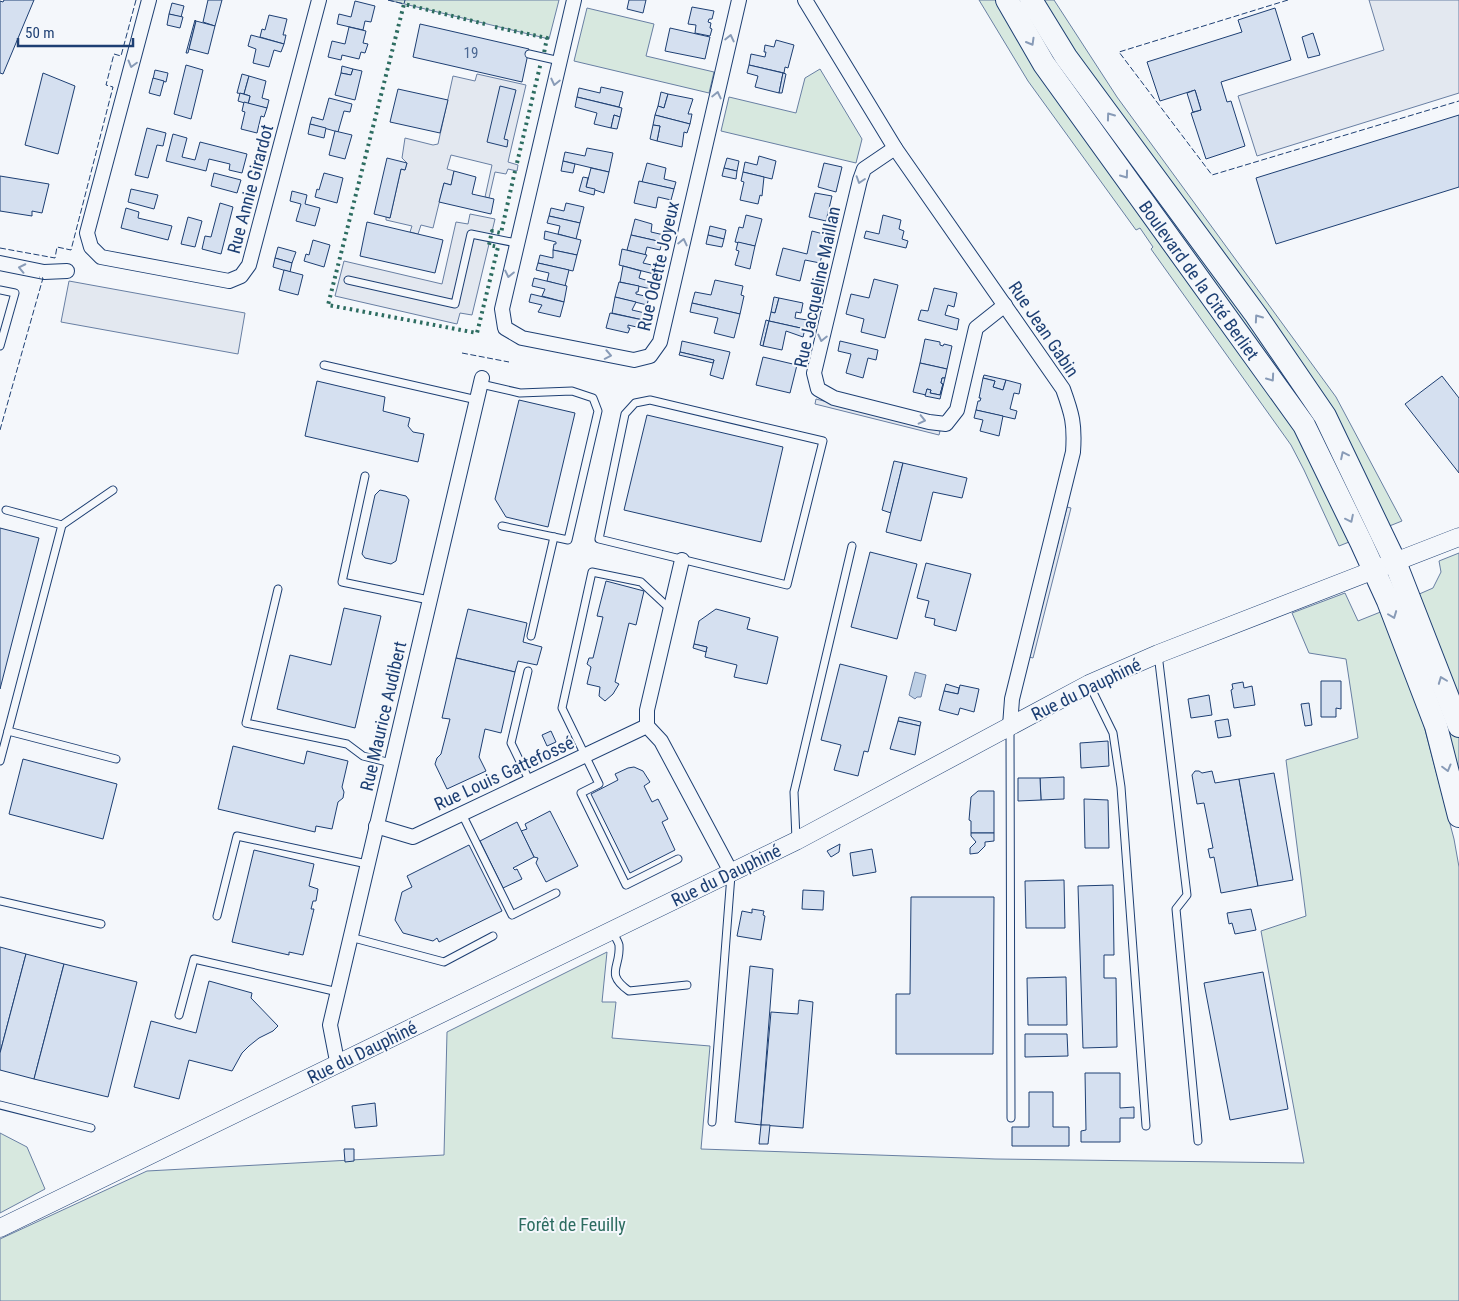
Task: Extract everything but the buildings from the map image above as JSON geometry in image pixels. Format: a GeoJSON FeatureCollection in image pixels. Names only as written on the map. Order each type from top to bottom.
{"type":"FeatureCollection","features":[{"type":"Feature","properties":{"kind":"main road","name":"Boulevard de la Cité Berliet"},"geometry":{"type":"LineString","coordinates":[[1007,0],[1044,64],[1304,425],[1388,601],[1436,726],[1459,816]]}},
{"type":"Feature","properties":{"kind":"main road","name":"Boulevard de la Cité Berliet"},"geometry":{"type":"LineString","coordinates":[[1031,0],[1066,57],[1256,315],[1325,416],[1395,562],[1459,726]]}},
{"type":"Feature","properties":{"kind":"street","name":"Rue Annie Girardot"},"geometry":{"type":"LineString","coordinates":[[149,0],[87,233],[91,247],[101,257],[229,281],[241,276],[249,265],[319,0]]}},
{"type":"Feature","properties":{"kind":"street","name":"Rue Odette Joyeux"},"geometry":{"type":"LineString","coordinates":[[574,0],[502,309],[505,328],[522,338],[634,360],[650,356],[660,342],[739,0]]}},
{"type":"Feature","properties":{"kind":"street","name":"Rue Jean Gabin"},"geometry":{"type":"LineString","coordinates":[[805,0],[895,148],[1063,389],[1073,416],[1074,434],[1070,465],[1012,698],[1010,726]]}},
{"type":"Feature","properties":{"kind":"street","name":"Rue Jacqueline Maillan"},"geometry":{"type":"LineString","coordinates":[[895,148],[864,169],[860,180],[814,373],[818,389],[834,398],[929,422],[946,424],[957,410],[976,328],[1005,305]]}},
{"type":"Feature","properties":{"kind":"street"},"geometry":{"type":"LineString","coordinates":[[0,263],[44,272],[67,271]]}},
{"type":"Feature","properties":{"kind":"street","name":"Rue Maurice Audibert"},"geometry":{"type":"LineString","coordinates":[[340,1064],[336,1056],[330,1025],[481,381]]}},
{"type":"Feature","properties":{"kind":"street","name":"Rue du Dauphiné"},"geometry":{"type":"LineString","coordinates":[[0,1228],[796,841],[1089,684],[1158,654],[1459,537]]}},
{"type":"Feature","properties":{"kind":"street"},"geometry":{"type":"LineString","coordinates":[[682,560],[647,710],[646,726],[661,741],[731,872]]}},
{"type":"Feature","properties":{"kind":"street","name":"Rue Louis Gattefossé"},"geometry":{"type":"LineString","coordinates":[[376,826],[413,837],[646,726]]}},
{"type":"Feature","properties":{"kind":"lane"},"geometry":{"type":"LineString","coordinates":[[530,54],[560,61]]}},
{"type":"Feature","properties":{"kind":"lane"},"geometry":{"type":"LineString","coordinates":[[348,280],[455,304],[472,234],[516,244]]}},
{"type":"Feature","properties":{"kind":"lane"},"geometry":{"type":"LineString","coordinates":[[0,290],[15,293],[0,346]]}},
{"type":"Feature","properties":{"kind":"lane"},"geometry":{"type":"LineString","coordinates":[[324,365],[477,400]]}},
{"type":"Feature","properties":{"kind":"lane"},"geometry":{"type":"LineString","coordinates":[[481,381],[520,393],[572,391],[593,398],[598,410],[568,540],[502,526]]}},
{"type":"Feature","properties":{"kind":"lane"},"geometry":{"type":"LineString","coordinates":[[650,400],[823,440],[787,584],[682,560],[599,539],[625,414],[635,403],[650,400]]}},
{"type":"Feature","properties":{"kind":"lane"},"geometry":{"type":"LineString","coordinates":[[365,476],[342,582],[429,600]]}},
{"type":"Feature","properties":{"kind":"lane"},"geometry":{"type":"LineString","coordinates":[[0,760],[62,525],[113,490]]}},
{"type":"Feature","properties":{"kind":"lane"},"geometry":{"type":"LineString","coordinates":[[6,510],[62,525]]}},
{"type":"Feature","properties":{"kind":"lane"},"geometry":{"type":"LineString","coordinates":[[532,636],[554,537]]}},
{"type":"Feature","properties":{"kind":"lane"},"geometry":{"type":"LineString","coordinates":[[796,841],[794,792],[852,546]]}},
{"type":"Feature","properties":{"kind":"lane"},"geometry":{"type":"LineString","coordinates":[[670,609],[641,582],[592,572],[562,708],[599,784],[581,793],[626,885],[678,859]]}},
{"type":"Feature","properties":{"kind":"lane"},"geometry":{"type":"LineString","coordinates":[[278,589],[246,723],[347,744],[363,756],[391,763]]}},
{"type":"Feature","properties":{"kind":"lane"},"geometry":{"type":"LineString","coordinates":[[1158,654],[1187,895],[1176,909],[1198,1141]]}},
{"type":"Feature","properties":{"kind":"lane"},"geometry":{"type":"LineString","coordinates":[[528,670],[511,743],[530,782]]}},
{"type":"Feature","properties":{"kind":"lane"},"geometry":{"type":"LineString","coordinates":[[1089,684],[1112,733],[1121,787],[1146,1126]]}},
{"type":"Feature","properties":{"kind":"lane"},"geometry":{"type":"LineString","coordinates":[[1010,726],[1011,1118]]}},
{"type":"Feature","properties":{"kind":"lane"},"geometry":{"type":"LineString","coordinates":[[8,731],[116,759]]}},
{"type":"Feature","properties":{"kind":"lane"},"geometry":{"type":"LineString","coordinates":[[462,814],[512,915],[556,893]]}},
{"type":"Feature","properties":{"kind":"lane"},"geometry":{"type":"LineString","coordinates":[[217,916],[237,836],[367,864]]}},
{"type":"Feature","properties":{"kind":"lane"},"geometry":{"type":"LineString","coordinates":[[712,1122],[731,872]]}},
{"type":"Feature","properties":{"kind":"lane"},"geometry":{"type":"LineString","coordinates":[[0,901],[100,924]]}},
{"type":"Feature","properties":{"kind":"lane"},"geometry":{"type":"LineString","coordinates":[[612,931],[619,945],[615,974],[620,984],[629,991],[687,984]]}},
{"type":"Feature","properties":{"kind":"lane"},"geometry":{"type":"LineString","coordinates":[[350,938],[444,962],[494,936]]}},
{"type":"Feature","properties":{"kind":"lane"},"geometry":{"type":"LineString","coordinates":[[178,1015],[194,959],[338,992]]}},
{"type":"Feature","properties":{"kind":"lane"},"geometry":{"type":"LineString","coordinates":[[0,1105],[91,1128]]}},
{"type":"Feature","properties":{"kind":"green space"},"geometry":{"type":"Polygon","coordinates":[[[388,0],[559,0],[549,39],[388,0]]]}},
{"type":"Feature","properties":{"kind":"green space"},"geometry":{"type":"Polygon","coordinates":[[[979,0],[1054,0],[1117,97],[1336,397],[1402,521],[1339,546],[1291,445],[1151,249],[1153,247],[1140,228],[1136,230],[1028,81],[979,0]]]}},
{"type":"Feature","properties":{"kind":"green space"},"geometry":{"type":"Polygon","coordinates":[[[587,8],[654,24],[646,56],[714,72],[709,93],[574,61],[587,8]]]}},
{"type":"Feature","properties":{"kind":"green space"},"geometry":{"type":"Polygon","coordinates":[[[820,69],[862,139],[856,163],[721,131],[729,97],[796,113],[805,78],[820,69]]]}},
{"type":"Feature","properties":{"kind":"green space"},"geometry":{"type":"Polygon","coordinates":[[[1459,553],[1459,789],[1417,595],[1433,588],[1441,572],[1439,561],[1459,553]]]}},
{"type":"Feature","properties":{"kind":"green space","name":"Forêt de Feuilly"},"geometry":{"type":"Polygon","coordinates":[[[1345,593],[1358,621],[1383,611],[1419,707],[1454,839],[1459,867],[1459,1301],[0,1301],[0,1239],[147,1171],[444,1155],[447,1032],[607,952],[602,1002],[616,1002],[612,1038],[710,1046],[701,1149],[995,1159],[1304,1163],[1261,931],[1306,916],[1286,760],[1358,738],[1346,659],[1309,653],[1292,613],[1345,593]]]}},
{"type":"Feature","properties":{"kind":"green space"},"geometry":{"type":"Polygon","coordinates":[[[0,1133],[27,1147],[45,1189],[0,1213],[0,1133]]]}},
{"type":"Feature","properties":{"kind":"shaded area"},"geometry":{"type":"Polygon","coordinates":[[[1369,0],[1459,0],[1459,93],[1257,156],[1238,96],[1384,50],[1369,0]]]}},
{"type":"Feature","properties":{"kind":"shaded area"},"geometry":{"type":"Polygon","coordinates":[[[477,74],[526,85],[508,162],[518,165],[517,171],[508,169],[506,174],[495,172],[489,198],[485,197],[492,165],[451,155],[447,169],[454,171],[451,185],[444,183],[433,228],[421,225],[418,234],[410,232],[412,226],[386,220],[386,217],[390,218],[401,169],[405,170],[407,163],[402,158],[405,138],[433,145],[438,144],[453,76],[475,81],[477,74]]]}},
{"type":"Feature","properties":{"kind":"shaded area"},"geometry":{"type":"Polygon","coordinates":[[[470,214],[495,219],[472,315],[460,313],[457,324],[335,296],[344,261],[442,284],[456,222],[468,224],[470,214]]]}},
{"type":"Feature","properties":{"kind":"shaded area"},"geometry":{"type":"Polygon","coordinates":[[[69,281],[245,313],[238,354],[61,322],[69,281]]]}},
{"type":"Feature","properties":{"kind":"shaded area"},"geometry":{"type":"Polygon","coordinates":[[[816,399],[940,431],[939,435],[815,404],[816,399]]]}},
{"type":"Feature","properties":{"kind":"shaded area"},"geometry":{"type":"Polygon","coordinates":[[[1067,507],[1071,508],[1033,658],[1029,657],[1067,507]]]}},
{"type":"Feature","properties":{"kind":"water"},"geometry":{"type":"Polygon","coordinates":[[[915,672],[926,675],[921,697],[915,699],[909,695],[915,672]]]}},
{"type":"Feature","properties":{"kind":"hedge"},"geometry":{"type":"LineString","coordinates":[[485,24],[404,4],[328,305],[477,333],[498,247],[489,245],[492,231],[501,233],[515,171]]}},
{"type":"Feature","properties":{"kind":"hedge"},"geometry":{"type":"LineString","coordinates":[[495,27],[547,38],[544,53]]}},
{"type":"Feature","properties":{"kind":"hedge"},"geometry":{"type":"LineString","coordinates":[[517,163],[541,62]]}},
{"type":"Feature","properties":{"kind":"fence"},"geometry":{"type":"LineString","coordinates":[[0,248],[55,258],[57,247],[71,250],[113,87],[106,85],[114,54],[121,56],[136,0]]}},
{"type":"Feature","properties":{"kind":"fence"},"geometry":{"type":"LineString","coordinates":[[388,0],[404,4],[405,0]]}},
{"type":"Feature","properties":{"kind":"fence"},"geometry":{"type":"LineString","coordinates":[[1288,0],[1119,52],[1212,175],[1459,101]]}},
{"type":"Feature","properties":{"kind":"fence"},"geometry":{"type":"LineString","coordinates":[[0,430],[43,278],[39,277]]}},
{"type":"Feature","properties":{"kind":"fence"},"geometry":{"type":"LineString","coordinates":[[462,353],[509,362]]}}]}
